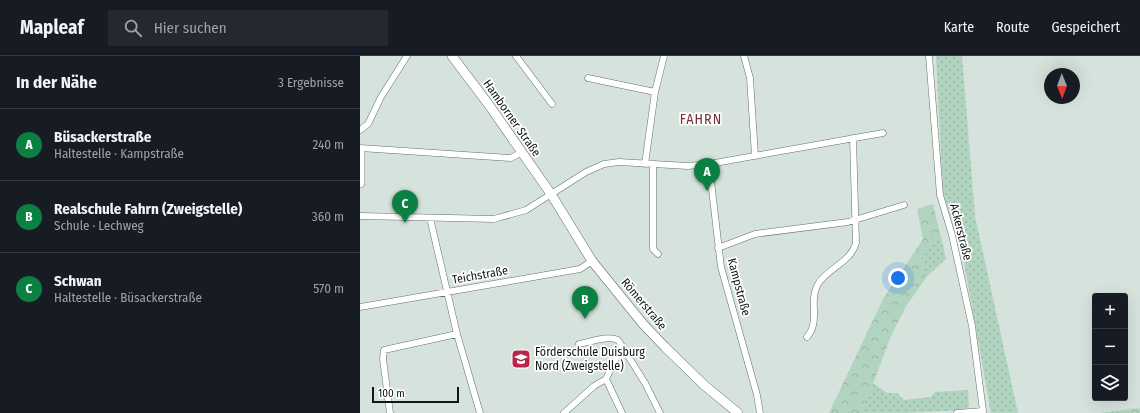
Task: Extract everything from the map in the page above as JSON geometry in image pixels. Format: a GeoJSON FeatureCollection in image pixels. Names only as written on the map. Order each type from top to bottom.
{"type":"FeatureCollection","features":[{"type":"Feature","properties":{"kind":"street"},"geometry":{"type":"LineString","coordinates":[[360,130],[368,124],[381,97],[407,56]]}},
{"type":"Feature","properties":{"kind":"street","name":"Hamborner Straße"},"geometry":{"type":"LineString","coordinates":[[452,56],[551,194]]}},
{"type":"Feature","properties":{"kind":"street"},"geometry":{"type":"LineString","coordinates":[[516,56],[552,104]]}},
{"type":"Feature","properties":{"kind":"street"},"geometry":{"type":"LineString","coordinates":[[644,164],[655,92],[664,56]]}},
{"type":"Feature","properties":{"kind":"street"},"geometry":{"type":"LineString","coordinates":[[744,56],[750,78],[754,156]]}},
{"type":"Feature","properties":{"kind":"street","name":"Ackerstraße"},"geometry":{"type":"LineString","coordinates":[[929,56],[940,194],[952,235],[972,326],[983,411],[957,413]]}},
{"type":"Feature","properties":{"kind":"street"},"geometry":{"type":"LineString","coordinates":[[588,78],[655,92]]}},
{"type":"Feature","properties":{"kind":"street"},"geometry":{"type":"LineString","coordinates":[[360,216],[494,219],[526,210],[586,172],[604,164],[619,162],[688,166],[709,164],[883,133]]}},
{"type":"Feature","properties":{"kind":"street"},"geometry":{"type":"LineString","coordinates":[[807,337],[813,331],[815,324],[815,298],[818,284],[852,253],[856,243],[854,138]]}},
{"type":"Feature","properties":{"kind":"street"},"geometry":{"type":"LineString","coordinates":[[360,148],[511,158],[522,152]]}},
{"type":"Feature","properties":{"kind":"street"},"geometry":{"type":"LineString","coordinates":[[360,152],[360,183]]}},
{"type":"Feature","properties":{"kind":"street"},"geometry":{"type":"LineString","coordinates":[[653,164],[653,249],[658,254]]}},
{"type":"Feature","properties":{"kind":"street","name":"Kampstraße"},"geometry":{"type":"LineString","coordinates":[[709,164],[721,267],[757,395],[760,413]]}},
{"type":"Feature","properties":{"kind":"street","name":"Römerstraße"},"geometry":{"type":"LineString","coordinates":[[551,194],[592,261],[643,324],[665,348],[704,385],[738,413]]}},
{"type":"Feature","properties":{"kind":"street"},"geometry":{"type":"LineString","coordinates":[[718,248],[755,234],[855,220],[904,205]]}},
{"type":"Feature","properties":{"kind":"street"},"geometry":{"type":"LineString","coordinates":[[430,218],[457,334],[480,413]]}},
{"type":"Feature","properties":{"kind":"street","name":"Teichstraße"},"geometry":{"type":"LineString","coordinates":[[360,304],[369,304],[447,292],[580,270],[592,261]]}},
{"type":"Feature","properties":{"kind":"street","name":"Teichstraße"},"geometry":{"type":"LineString","coordinates":[[360,307],[369,304]]}},
{"type":"Feature","properties":{"kind":"street"},"geometry":{"type":"LineString","coordinates":[[390,413],[383,359],[384,350],[457,334]]}},
{"type":"Feature","properties":{"kind":"street"},"geometry":{"type":"LineString","coordinates":[[579,344],[613,338],[622,346],[652,396],[660,413]]}},
{"type":"Feature","properties":{"kind":"street"},"geometry":{"type":"LineString","coordinates":[[564,413],[594,386],[606,379],[622,346]]}},
{"type":"Feature","properties":{"kind":"street"},"geometry":{"type":"LineString","coordinates":[[606,379],[622,413]]}},
{"type":"Feature","properties":{"kind":"green space"},"geometry":{"type":"Polygon","coordinates":[[[936,56],[962,56],[975,216],[1018,413],[991,413],[964,262],[943,191],[936,56]]]}},
{"type":"Feature","properties":{"kind":"green space"},"geometry":{"type":"Polygon","coordinates":[[[933,204],[940,233],[921,260],[927,276],[905,308],[891,336],[863,410],[861,413],[829,413],[883,299],[923,239],[917,209],[933,204]]]}},
{"type":"Feature","properties":{"kind":"green space"},"geometry":{"type":"Polygon","coordinates":[[[940,233],[946,259],[927,276],[920,260],[940,233]]]}},
{"type":"Feature","properties":{"kind":"green space"},"geometry":{"type":"Polygon","coordinates":[[[873,383],[887,393],[897,393],[904,400],[931,397],[935,392],[968,390],[969,406],[964,410],[907,413],[861,413],[873,383]]]}},
{"type":"Feature","properties":{"kind":"green space"},"geometry":{"type":"Polygon","coordinates":[[[1140,408],[1140,413],[1099,413],[1140,408]]]}},
{"type":"Feature","properties":{"kind":"place","name":"Büsackerstraße"},"geometry":{"type":"Point","coordinates":[707,191]}},
{"type":"Feature","properties":{"kind":"place","name":"Schwan"},"geometry":{"type":"Point","coordinates":[405,223]}},
{"type":"Feature","properties":{"kind":"place","name":"Realschule Fahrn (Zweigstelle)"},"geometry":{"type":"Point","coordinates":[585,319]}},
{"type":"Feature","properties":{"kind":"place","name":"Förderschule Duisburg Nord (Zweigstelle)"},"geometry":{"type":"Point","coordinates":[521,359]}},
{"type":"Feature","properties":{"kind":"district","name":"FAHRN"},"geometry":{"type":"Point","coordinates":[701,119]}}]}
